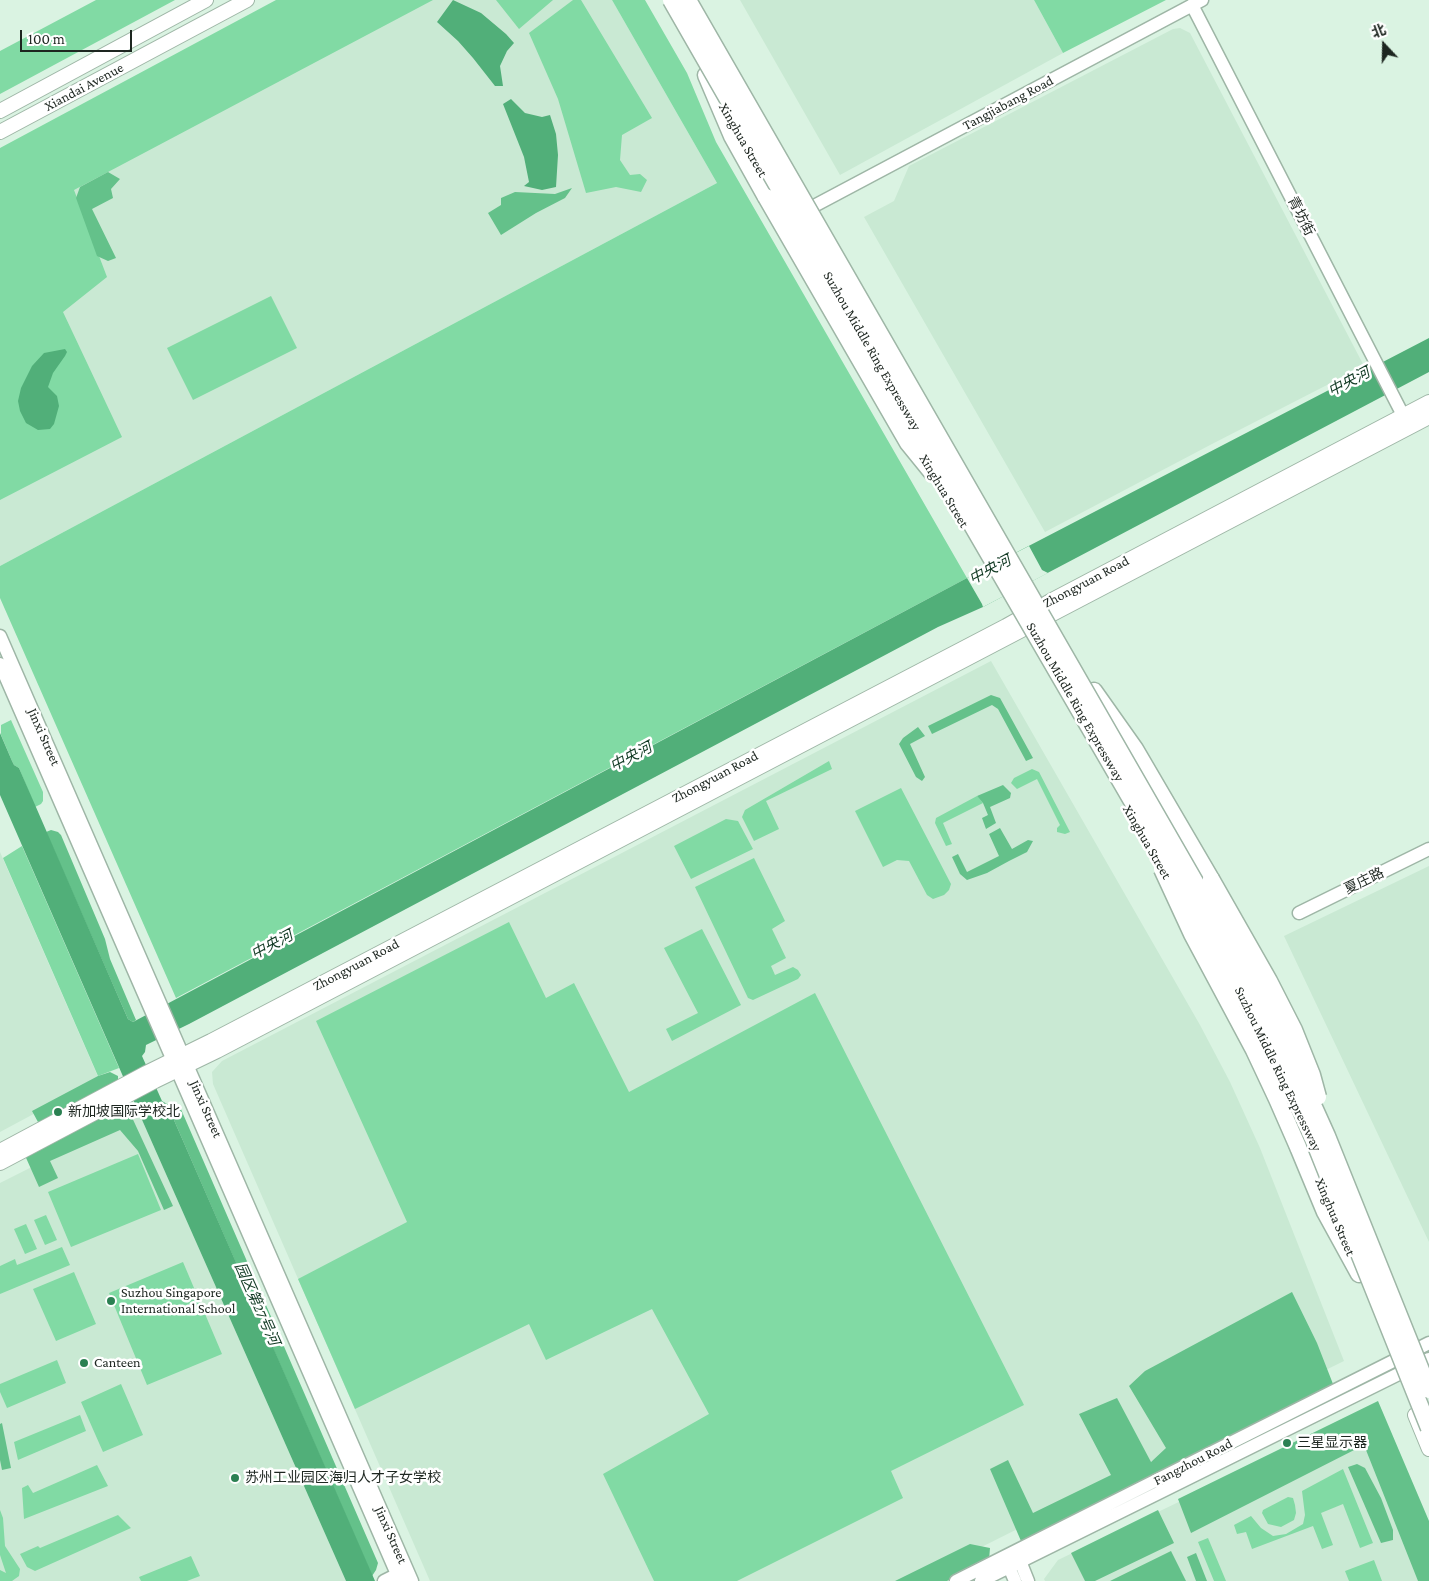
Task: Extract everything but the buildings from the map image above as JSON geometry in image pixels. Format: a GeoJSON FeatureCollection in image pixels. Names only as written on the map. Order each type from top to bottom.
{"type":"FeatureCollection","features":[{"type":"Feature","properties":{"kind":"highway","name":"Suzhou Middle Ring Expressway"},"geometry":{"type":"LineString","coordinates":[[671,0],[965,513],[1205,926],[1269,1043],[1292,1091],[1336,1196],[1429,1428]]}},
{"type":"Feature","properties":{"kind":"highway","name":"Suzhou Middle Ring Expressway"},"geometry":{"type":"LineString","coordinates":[[688,0],[1217,920],[1281,1037],[1327,1136],[1429,1390]]}},
{"type":"Feature","properties":{"kind":"highway"},"geometry":{"type":"LineString","coordinates":[[706,75],[732,136],[766,198],[908,443],[965,513]]}},
{"type":"Feature","properties":{"kind":"highway"},"geometry":{"type":"LineString","coordinates":[[1094,691],[1135,749],[1211,879],[1294,1030],[1312,1075],[1327,1136]]}},
{"type":"Feature","properties":{"kind":"highway"},"geometry":{"type":"LineString","coordinates":[[1140,814],[1168,884],[1278,1099],[1325,1212],[1359,1274]]}},
{"type":"Feature","properties":{"kind":"main road","name":"Xiandai Avenue"},"geometry":{"type":"LineString","coordinates":[[0,111],[206,0]]}},
{"type":"Feature","properties":{"kind":"main road","name":"Xiandai Avenue"},"geometry":{"type":"LineString","coordinates":[[0,132],[247,0]]}},
{"type":"Feature","properties":{"kind":"main road","name":"Xinghua Street"},"geometry":{"type":"LineString","coordinates":[[663,0],[913,439],[1023,623],[1197,930],[1260,1047],[1305,1144],[1429,1449]]}},
{"type":"Feature","properties":{"kind":"main road","name":"Xinghua Street"},"geometry":{"type":"LineString","coordinates":[[696,0],[1013,554],[1094,691],[1288,1034],[1424,1346],[1428,1364]]}},
{"type":"Feature","properties":{"kind":"main road","name":"Tangjiabang Road"},"geometry":{"type":"LineString","coordinates":[[814,206],[1197,2]]}},
{"type":"Feature","properties":{"kind":"main road","name":"青坊街"},"geometry":{"type":"LineString","coordinates":[[1197,2],[1407,421]]}},
{"type":"Feature","properties":{"kind":"main road","name":"Zhongyuan Road"},"geometry":{"type":"LineString","coordinates":[[0,1163],[153,1075],[1023,623],[1407,421],[1429,402]]}},
{"type":"Feature","properties":{"kind":"main road","name":"Zhongyuan Road"},"geometry":{"type":"LineString","coordinates":[[1407,421],[1429,417]]}},
{"type":"Feature","properties":{"kind":"main road","name":"Jinxi Street"},"geometry":{"type":"LineString","coordinates":[[0,636],[167,1036],[404,1576]]}},
{"type":"Feature","properties":{"kind":"main road","name":"Jinxi Street"},"geometry":{"type":"LineString","coordinates":[[0,664],[155,1008]]}},
{"type":"Feature","properties":{"kind":"main road","name":"夏庄路"},"geometry":{"type":"LineString","coordinates":[[1299,913],[1429,849]]}},
{"type":"Feature","properties":{"kind":"main road","name":"Zhongyuan Road"},"geometry":{"type":"LineString","coordinates":[[0,1151],[125,1090]]}},
{"type":"Feature","properties":{"kind":"main road","name":"Fangzhou Road"},"geometry":{"type":"LineString","coordinates":[[981,1581],[1013,1561],[1394,1360],[1424,1346]]}},
{"type":"Feature","properties":{"kind":"main road","name":"Fangzhou Road"},"geometry":{"type":"LineString","coordinates":[[956,1581],[1013,1561],[1399,1374],[1428,1364]]}},
{"type":"Feature","properties":{"kind":"main road"},"geometry":{"type":"LineString","coordinates":[[1013,1561],[1015,1581]]}},
{"type":"Feature","properties":{"kind":"main road"},"geometry":{"type":"LineString","coordinates":[[1013,1561],[1028,1581]]}},
{"type":"Feature","properties":{"kind":"main road"},"geometry":{"type":"LineString","coordinates":[[384,1581],[404,1576]]}},
{"type":"Feature","properties":{"kind":"shaded area"},"geometry":{"type":"Polygon","coordinates":[[[96,0],[175,0],[0,94],[0,51],[96,0]]]}},
{"type":"Feature","properties":{"kind":"shaded area"},"geometry":{"type":"Polygon","coordinates":[[[276,0],[433,0],[74,190],[107,277],[63,312],[122,437],[0,500],[0,148],[276,0]]]}},
{"type":"Feature","properties":{"kind":"shaded area"},"geometry":{"type":"Polygon","coordinates":[[[344,0],[612,0],[717,183],[0,566],[0,185],[344,0]]]}},
{"type":"Feature","properties":{"kind":"shaded area"},"geometry":{"type":"Polygon","coordinates":[[[496,0],[553,0],[519,29],[496,0]]]}},
{"type":"Feature","properties":{"kind":"shaded area"},"geometry":{"type":"Polygon","coordinates":[[[573,0],[581,0],[652,118],[622,135],[620,160],[630,175],[640,174],[647,180],[641,192],[616,187],[586,193],[558,99],[529,33],[573,0]]]}},
{"type":"Feature","properties":{"kind":"shaded area"},"geometry":{"type":"Polygon","coordinates":[[[612,0],[645,0],[687,73],[716,142],[967,578],[176,998],[0,598],[0,566],[717,183],[612,0]]]}},
{"type":"Feature","properties":{"kind":"shaded area"},"geometry":{"type":"Polygon","coordinates":[[[740,0],[1034,0],[1063,53],[840,175],[740,0]]]}},
{"type":"Feature","properties":{"kind":"shaded area"},"geometry":{"type":"Polygon","coordinates":[[[1034,0],[1166,0],[1063,53],[1034,0]]]}},
{"type":"Feature","properties":{"kind":"shaded area"},"geometry":{"type":"Polygon","coordinates":[[[1180,28],[1190,33],[1364,366],[1045,532],[864,217],[894,201],[909,166],[1173,29],[1180,28]]]}},
{"type":"Feature","properties":{"kind":"shaded area"},"geometry":{"type":"Polygon","coordinates":[[[108,172],[120,179],[111,189],[113,198],[92,209],[116,258],[108,261],[97,256],[76,198],[80,187],[108,172]]]}},
{"type":"Feature","properties":{"kind":"shaded area"},"geometry":{"type":"Polygon","coordinates":[[[572,188],[565,198],[536,213],[501,235],[488,213],[501,205],[501,198],[515,192],[555,194],[572,188]]]}},
{"type":"Feature","properties":{"kind":"shaded area"},"geometry":{"type":"Polygon","coordinates":[[[271,296],[297,348],[193,400],[167,348],[271,296]]]}},
{"type":"Feature","properties":{"kind":"shaded area"},"geometry":{"type":"Polygon","coordinates":[[[991,661],[1200,1025],[1230,1082],[1260,1148],[1344,1361],[1293,1386],[1262,1406],[914,1581],[430,1581],[213,1084],[212,1072],[222,1061],[991,661]]]}},
{"type":"Feature","properties":{"kind":"shaded area"},"geometry":{"type":"Polygon","coordinates":[[[991,695],[1000,698],[1033,758],[1026,761],[998,709],[992,705],[932,734],[928,726],[991,695]]]}},
{"type":"Feature","properties":{"kind":"shaded area"},"geometry":{"type":"Polygon","coordinates":[[[11,720],[43,792],[43,801],[35,807],[19,768],[14,765],[1,735],[1,725],[11,720]]]}},
{"type":"Feature","properties":{"kind":"shaded area"},"geometry":{"type":"Polygon","coordinates":[[[918,727],[925,736],[910,744],[925,777],[922,781],[916,777],[899,744],[903,738],[918,727]]]}},
{"type":"Feature","properties":{"kind":"shaded area"},"geometry":{"type":"Polygon","coordinates":[[[829,761],[832,769],[766,801],[779,829],[754,841],[742,817],[745,810],[829,761]]]}},
{"type":"Feature","properties":{"kind":"shaded area"},"geometry":{"type":"Polygon","coordinates":[[[1032,769],[1039,772],[1070,832],[1065,834],[1057,832],[1057,828],[1060,825],[1037,779],[1017,789],[1011,783],[1014,778],[1032,769]]]}},
{"type":"Feature","properties":{"kind":"shaded area"},"geometry":{"type":"Polygon","coordinates":[[[1003,785],[1011,793],[1010,798],[990,807],[996,823],[986,829],[982,818],[988,815],[983,803],[977,796],[1003,785]]]}},
{"type":"Feature","properties":{"kind":"shaded area"},"geometry":{"type":"Polygon","coordinates":[[[901,788],[951,884],[949,890],[944,895],[933,899],[927,895],[909,861],[897,860],[883,867],[855,811],[901,788]]]}},
{"type":"Feature","properties":{"kind":"shaded area"},"geometry":{"type":"Polygon","coordinates":[[[977,796],[983,803],[943,823],[952,844],[946,846],[935,823],[936,818],[977,796]]]}},
{"type":"Feature","properties":{"kind":"shaded area"},"geometry":{"type":"Polygon","coordinates":[[[726,819],[738,821],[753,849],[691,879],[674,846],[726,819]]]}},
{"type":"Feature","properties":{"kind":"shaded area"},"geometry":{"type":"Polygon","coordinates":[[[1000,828],[1012,849],[1028,840],[1033,841],[1027,852],[987,873],[967,880],[960,874],[952,857],[958,854],[967,872],[999,856],[989,834],[1000,828]]]}},
{"type":"Feature","properties":{"kind":"shaded area"},"geometry":{"type":"Polygon","coordinates":[[[51,830],[61,835],[105,939],[110,959],[136,1020],[133,1022],[128,1019],[46,832],[51,830]]]}},
{"type":"Feature","properties":{"kind":"shaded area"},"geometry":{"type":"Polygon","coordinates":[[[22,846],[119,1068],[98,1076],[3,858],[22,846]]]}},
{"type":"Feature","properties":{"kind":"shaded area"},"geometry":{"type":"Polygon","coordinates":[[[0,852],[99,1079],[0,1132],[0,852]]]}},
{"type":"Feature","properties":{"kind":"shaded area"},"geometry":{"type":"Polygon","coordinates":[[[754,858],[785,921],[772,929],[786,958],[771,966],[775,975],[793,967],[801,975],[798,979],[753,1000],[748,998],[695,887],[754,858]]]}},
{"type":"Feature","properties":{"kind":"shaded area"},"geometry":{"type":"Polygon","coordinates":[[[1429,866],[1429,1242],[1284,936],[1429,866]]]}},
{"type":"Feature","properties":{"kind":"shaded area"},"geometry":{"type":"Polygon","coordinates":[[[509,922],[546,998],[574,983],[629,1092],[815,993],[1024,1405],[891,1471],[903,1498],[737,1581],[654,1581],[603,1474],[709,1414],[652,1309],[546,1360],[529,1324],[355,1409],[298,1279],[407,1222],[316,1021],[509,922]]]}},
{"type":"Feature","properties":{"kind":"shaded area"},"geometry":{"type":"Polygon","coordinates":[[[702,929],[741,1005],[672,1041],[666,1029],[698,1013],[664,948],[702,929]]]}},
{"type":"Feature","properties":{"kind":"shaded area"},"geometry":{"type":"Polygon","coordinates":[[[110,1072],[118,1076],[118,1083],[55,1117],[38,1122],[32,1111],[98,1076],[110,1072]]]}},
{"type":"Feature","properties":{"kind":"shaded area"},"geometry":{"type":"Polygon","coordinates":[[[123,1098],[173,1206],[164,1210],[138,1151],[120,1130],[50,1161],[58,1178],[39,1187],[23,1151],[123,1098]]]}},
{"type":"Feature","properties":{"kind":"shaded area"},"geometry":{"type":"Polygon","coordinates":[[[167,1104],[180,1107],[378,1563],[372,1576],[167,1104]]]}},
{"type":"Feature","properties":{"kind":"shaded area","name":"Suzhou Singapore International School"},"geometry":{"type":"Polygon","coordinates":[[[139,1113],[346,1581],[0,1581],[0,1183],[139,1113]]]}},
{"type":"Feature","properties":{"kind":"shaded area"},"geometry":{"type":"Polygon","coordinates":[[[138,1154],[161,1210],[71,1247],[48,1192],[138,1154]]]}},
{"type":"Feature","properties":{"kind":"shaded area"},"geometry":{"type":"Polygon","coordinates":[[[46,1215],[57,1240],[45,1245],[34,1220],[46,1215]]]}},
{"type":"Feature","properties":{"kind":"shaded area"},"geometry":{"type":"Polygon","coordinates":[[[26,1224],[37,1249],[25,1254],[14,1229],[26,1224]]]}},
{"type":"Feature","properties":{"kind":"shaded area"},"geometry":{"type":"Polygon","coordinates":[[[62,1247],[70,1265],[0,1294],[0,1266],[15,1259],[17,1265],[62,1247]]]}},
{"type":"Feature","properties":{"kind":"shaded area"},"geometry":{"type":"Polygon","coordinates":[[[183,1262],[222,1354],[147,1385],[109,1293],[183,1262]]]}},
{"type":"Feature","properties":{"kind":"shaded area"},"geometry":{"type":"Polygon","coordinates":[[[74,1272],[96,1324],[56,1341],[33,1289],[74,1272]]]}},
{"type":"Feature","properties":{"kind":"shaded area"},"geometry":{"type":"Polygon","coordinates":[[[1292,1292],[1317,1343],[1333,1384],[1181,1465],[1021,1541],[990,1469],[1008,1460],[1033,1513],[1111,1475],[1079,1414],[1117,1398],[1151,1462],[1166,1448],[1129,1386],[1145,1371],[1292,1292]]]}},
{"type":"Feature","properties":{"kind":"shaded area"},"geometry":{"type":"Polygon","coordinates":[[[57,1360],[66,1383],[7,1408],[0,1392],[0,1384],[57,1360]]]}},
{"type":"Feature","properties":{"kind":"shaded area"},"geometry":{"type":"Polygon","coordinates":[[[121,1384],[143,1435],[103,1452],[81,1402],[121,1384]]]}},
{"type":"Feature","properties":{"kind":"shaded area"},"geometry":{"type":"Polygon","coordinates":[[[1378,1401],[1429,1521],[1429,1581],[1418,1581],[1364,1445],[1191,1533],[1178,1499],[1378,1401]]]}},
{"type":"Feature","properties":{"kind":"shaded area"},"geometry":{"type":"Polygon","coordinates":[[[1366,1412],[1429,1581],[1045,1581],[1044,1579],[1058,1560],[1366,1412]]]}},
{"type":"Feature","properties":{"kind":"shaded area"},"geometry":{"type":"Polygon","coordinates":[[[80,1415],[86,1431],[18,1460],[14,1442],[80,1415]]]}},
{"type":"Feature","properties":{"kind":"shaded area"},"geometry":{"type":"Polygon","coordinates":[[[2,1423],[11,1468],[2,1470],[0,1460],[0,1424],[2,1423]]]}},
{"type":"Feature","properties":{"kind":"shaded area"},"geometry":{"type":"Polygon","coordinates":[[[1357,1464],[1365,1468],[1381,1498],[1393,1530],[1393,1540],[1381,1543],[1348,1467],[1357,1464]]]}},
{"type":"Feature","properties":{"kind":"shaded area"},"geometry":{"type":"Polygon","coordinates":[[[97,1465],[108,1486],[24,1519],[22,1488],[28,1485],[33,1493],[97,1465]]]}},
{"type":"Feature","properties":{"kind":"shaded area"},"geometry":{"type":"Polygon","coordinates":[[[1343,1469],[1373,1543],[1360,1548],[1343,1504],[1321,1513],[1333,1545],[1322,1549],[1313,1526],[1252,1549],[1246,1532],[1237,1534],[1234,1525],[1251,1516],[1261,1528],[1273,1536],[1286,1534],[1303,1524],[1305,1515],[1302,1491],[1343,1469]]]}},
{"type":"Feature","properties":{"kind":"shaded area"},"geometry":{"type":"Polygon","coordinates":[[[1288,1497],[1293,1498],[1295,1505],[1296,1513],[1294,1520],[1281,1527],[1268,1524],[1262,1513],[1263,1510],[1288,1497]]]}},
{"type":"Feature","properties":{"kind":"shaded area"},"geometry":{"type":"Polygon","coordinates":[[[0,1510],[3,1518],[5,1546],[20,1569],[19,1576],[12,1581],[0,1581],[0,1570],[6,1573],[0,1555],[0,1510]]]}},
{"type":"Feature","properties":{"kind":"shaded area"},"geometry":{"type":"Polygon","coordinates":[[[1158,1510],[1174,1543],[1095,1581],[1085,1581],[1071,1553],[1158,1510]]]}},
{"type":"Feature","properties":{"kind":"shaded area"},"geometry":{"type":"Polygon","coordinates":[[[118,1515],[131,1528],[35,1571],[27,1567],[20,1554],[38,1546],[40,1548],[118,1515]]]}},
{"type":"Feature","properties":{"kind":"shaded area"},"geometry":{"type":"Polygon","coordinates":[[[1208,1538],[1226,1581],[1214,1581],[1198,1542],[1208,1538]]]}},
{"type":"Feature","properties":{"kind":"shaded area"},"geometry":{"type":"Polygon","coordinates":[[[970,1544],[990,1548],[989,1560],[947,1581],[895,1581],[970,1544]]]}},
{"type":"Feature","properties":{"kind":"shaded area"},"geometry":{"type":"Polygon","coordinates":[[[1171,1551],[1186,1581],[1110,1581],[1171,1551]]]}},
{"type":"Feature","properties":{"kind":"shaded area"},"geometry":{"type":"Polygon","coordinates":[[[1196,1553],[1207,1581],[1196,1581],[1187,1557],[1196,1553]]]}},
{"type":"Feature","properties":{"kind":"shaded area"},"geometry":{"type":"Polygon","coordinates":[[[191,1556],[200,1576],[187,1581],[141,1581],[139,1577],[191,1556]]]}},
{"type":"Feature","properties":{"kind":"shaded area"},"geometry":{"type":"Polygon","coordinates":[[[1374,1560],[1382,1581],[1349,1581],[1345,1571],[1374,1560]]]}},
{"type":"Feature","properties":{"kind":"water"},"geometry":{"type":"Polygon","coordinates":[[[453,0],[481,13],[514,43],[507,51],[500,66],[503,86],[495,86],[458,41],[437,22],[453,0]]]}},
{"type":"Feature","properties":{"kind":"water"},"geometry":{"type":"Polygon","coordinates":[[[511,99],[525,113],[542,117],[550,115],[556,134],[558,155],[556,187],[542,190],[524,186],[529,182],[524,157],[503,104],[511,99]]]}},
{"type":"Feature","properties":{"kind":"water","name":"中央河"},"geometry":{"type":"Polygon","coordinates":[[[1429,338],[1429,372],[983,607],[938,627],[146,1045],[142,1056],[162,1101],[167,1104],[375,1581],[346,1581],[0,795],[0,733],[14,765],[19,768],[128,1019],[133,1022],[967,578],[1429,338]]]}},
{"type":"Feature","properties":{"kind":"water"},"geometry":{"type":"Polygon","coordinates":[[[65,349],[67,352],[53,373],[48,387],[57,396],[59,406],[54,424],[50,429],[38,430],[26,423],[20,411],[18,401],[21,388],[32,366],[44,353],[65,349]]]}},
{"type":"Feature","properties":{"kind":"pier"},"geometry":{"type":"Polygon","coordinates":[[[1029,546],[1042,570],[1048,573],[983,607],[967,578],[1029,546]]]}},
{"type":"Feature","properties":{"kind":"place","name":"新加坡国际学校北"},"geometry":{"type":"Point","coordinates":[58,1112]}},
{"type":"Feature","properties":{"kind":"place","name":"Suzhou Singapore International School"},"geometry":{"type":"Point","coordinates":[111,1301]}},
{"type":"Feature","properties":{"kind":"place","name":"Canteen"},"geometry":{"type":"Point","coordinates":[84,1363]}},
{"type":"Feature","properties":{"kind":"place","name":"三星显示器"},"geometry":{"type":"Point","coordinates":[1287,1443]}},
{"type":"Feature","properties":{"kind":"place","name":"苏州工业园区海归人才子女学校"},"geometry":{"type":"Point","coordinates":[235,1478]}},
{"type":"Feature","properties":{"kind":"water label","name":"园区第27号河"},"geometry":{"type":"Point","coordinates":[257,1304]}}]}
